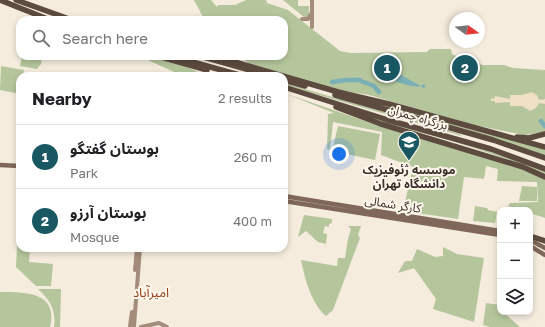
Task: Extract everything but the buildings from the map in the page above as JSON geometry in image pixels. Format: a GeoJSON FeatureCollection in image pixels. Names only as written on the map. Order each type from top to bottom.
{"type":"FeatureCollection","features":[{"type":"Feature","properties":{"kind":"highway"},"geometry":{"type":"LineString","coordinates":[[0,0],[40,16]]}},
{"type":"Feature","properties":{"kind":"highway"},"geometry":{"type":"LineString","coordinates":[[16,0],[61,16]]}},
{"type":"Feature","properties":{"kind":"highway"},"geometry":{"type":"LineString","coordinates":[[172,60],[207,70]]}},
{"type":"Feature","properties":{"kind":"highway"},"geometry":{"type":"LineString","coordinates":[[185,60],[229,72]]}},
{"type":"Feature","properties":{"kind":"highway"},"geometry":{"type":"LineString","coordinates":[[214,60],[257,72]]}},
{"type":"Feature","properties":{"kind":"highway"},"geometry":{"type":"LineString","coordinates":[[228,60],[269,72]]}},
{"type":"Feature","properties":{"kind":"highway"},"geometry":{"type":"LineString","coordinates":[[288,77],[338,92],[376,100],[545,148]]}},
{"type":"Feature","properties":{"kind":"highway","name":"بزرگراه چمران"},"geometry":{"type":"LineString","coordinates":[[288,81],[480,136],[545,158]]}},
{"type":"Feature","properties":{"kind":"highway","name":"بزرگراه چمران"},"geometry":{"type":"LineString","coordinates":[[288,88],[388,120],[496,151],[545,169]]}},
{"type":"Feature","properties":{"kind":"highway"},"geometry":{"type":"LineString","coordinates":[[314,97],[362,117],[499,159],[536,172],[545,177]]}},
{"type":"Feature","properties":{"kind":"highway"},"geometry":{"type":"LineString","coordinates":[[498,134],[529,138],[545,134]]}},
{"type":"Feature","properties":{"kind":"highway"},"geometry":{"type":"LineString","coordinates":[[533,237],[545,242]]}},
{"type":"Feature","properties":{"kind":"main road"},"geometry":{"type":"LineString","coordinates":[[0,165],[16,166]]}},
{"type":"Feature","properties":{"kind":"main road","name":"کارگر شمالی"},"geometry":{"type":"LineString","coordinates":[[288,197],[497,234]]}},
{"type":"Feature","properties":{"kind":"main road","name":"کارگر شمالی"},"geometry":{"type":"LineString","coordinates":[[288,202],[461,227],[497,231]]}},
{"type":"Feature","properties":{"kind":"main road"},"geometry":{"type":"LineString","coordinates":[[533,242],[545,248]]}},
{"type":"Feature","properties":{"kind":"main road"},"geometry":{"type":"LineString","coordinates":[[533,248],[545,255]]}},
{"type":"Feature","properties":{"kind":"street"},"geometry":{"type":"LineString","coordinates":[[312,0],[312,27]]}},
{"type":"Feature","properties":{"kind":"street"},"geometry":{"type":"LineString","coordinates":[[302,19],[308,19],[312,14]]}},
{"type":"Feature","properties":{"kind":"street"},"geometry":{"type":"LineString","coordinates":[[133,327],[139,252]]}},
{"type":"Feature","properties":{"kind":"street"},"geometry":{"type":"LineString","coordinates":[[140,327],[159,324],[167,327]]}},
{"type":"Feature","properties":{"kind":"street"},"geometry":{"type":"LineString","coordinates":[[151,327],[162,327]]}},
{"type":"Feature","properties":{"kind":"green space"},"geometry":{"type":"Polygon","coordinates":[[[194,0],[211,0],[217,7],[218,5],[235,5],[246,0],[266,0],[267,3],[288,10],[340,51],[350,53],[427,52],[430,49],[451,49],[452,54],[456,56],[483,65],[504,65],[513,68],[545,70],[545,132],[524,135],[474,125],[369,95],[333,89],[288,75],[288,72],[277,72],[250,64],[244,60],[288,60],[288,16],[202,16],[194,0]]]}},
{"type":"Feature","properties":{"kind":"green space"},"geometry":{"type":"Polygon","coordinates":[[[283,0],[298,0],[298,6],[309,6],[309,17],[305,18],[283,0]]]}},
{"type":"Feature","properties":{"kind":"green space"},"geometry":{"type":"Polygon","coordinates":[[[21,60],[42,60],[41,64],[37,69],[20,66],[21,60]]]}},
{"type":"Feature","properties":{"kind":"green space"},"geometry":{"type":"Polygon","coordinates":[[[148,60],[165,60],[181,64],[198,72],[174,72],[148,60]]]}},
{"type":"Feature","properties":{"kind":"green space"},"geometry":{"type":"Polygon","coordinates":[[[1,66],[24,70],[24,72],[16,72],[16,93],[0,90],[1,66]]]}},
{"type":"Feature","properties":{"kind":"green space"},"geometry":{"type":"Polygon","coordinates":[[[288,84],[460,134],[462,136],[288,86],[288,84]]]}},
{"type":"Feature","properties":{"kind":"green space"},"geometry":{"type":"Polygon","coordinates":[[[288,94],[371,123],[536,174],[545,180],[545,218],[533,214],[533,207],[508,206],[510,203],[538,202],[537,182],[497,181],[498,169],[486,166],[484,179],[464,177],[458,219],[403,211],[413,167],[381,155],[382,132],[333,122],[330,150],[327,149],[328,114],[334,113],[288,94]]]}},
{"type":"Feature","properties":{"kind":"green space"},"geometry":{"type":"Polygon","coordinates":[[[351,97],[545,149],[545,156],[351,97]]]}},
{"type":"Feature","properties":{"kind":"green space"},"geometry":{"type":"Polygon","coordinates":[[[352,110],[492,151],[545,171],[545,176],[499,156],[352,113],[352,110]]]}},
{"type":"Feature","properties":{"kind":"green space"},"geometry":{"type":"Polygon","coordinates":[[[338,126],[380,134],[375,160],[332,151],[338,126]]]}},
{"type":"Feature","properties":{"kind":"green space"},"geometry":{"type":"Polygon","coordinates":[[[522,186],[537,187],[537,201],[519,201],[522,186]]]}},
{"type":"Feature","properties":{"kind":"green space"},"geometry":{"type":"Polygon","coordinates":[[[475,206],[487,208],[488,210],[497,212],[495,223],[473,221],[475,206]]]}},
{"type":"Feature","properties":{"kind":"green space"},"geometry":{"type":"Polygon","coordinates":[[[304,215],[332,219],[332,223],[329,224],[329,227],[325,226],[323,233],[327,234],[326,244],[318,242],[306,231],[298,237],[304,215]]]}},
{"type":"Feature","properties":{"kind":"green space"},"geometry":{"type":"Polygon","coordinates":[[[348,226],[361,226],[358,235],[360,238],[333,310],[326,316],[313,298],[307,283],[301,260],[337,266],[338,258],[345,258],[351,229],[348,226]]]}},
{"type":"Feature","properties":{"kind":"green space"},"geometry":{"type":"Polygon","coordinates":[[[443,247],[457,254],[484,258],[474,322],[433,309],[436,299],[414,268],[398,273],[405,261],[412,261],[417,249],[435,257],[443,256],[443,247]]]}},
{"type":"Feature","properties":{"kind":"green space"},"geometry":{"type":"Polygon","coordinates":[[[17,252],[30,252],[29,262],[53,264],[51,286],[36,286],[16,267],[17,252]]]}},
{"type":"Feature","properties":{"kind":"green space"},"geometry":{"type":"Polygon","coordinates":[[[38,289],[61,289],[60,327],[54,327],[52,306],[38,289]]]}},
{"type":"Feature","properties":{"kind":"green space"},"geometry":{"type":"Polygon","coordinates":[[[0,292],[19,292],[37,296],[44,300],[49,306],[51,315],[50,327],[0,327],[0,292]]]}},
{"type":"Feature","properties":{"kind":"green space"},"geometry":{"type":"Polygon","coordinates":[[[486,303],[497,305],[497,315],[506,315],[520,327],[490,327],[483,325],[486,303]]]}},
{"type":"Feature","properties":{"kind":"shaded area"},"geometry":{"type":"Polygon","coordinates":[[[532,92],[537,95],[539,100],[545,99],[545,104],[539,103],[536,108],[530,111],[522,106],[510,106],[510,102],[495,103],[495,101],[491,101],[491,98],[494,99],[495,96],[510,99],[510,95],[522,95],[532,92]]]}},
{"type":"Feature","properties":{"kind":"water"},"geometry":{"type":"Polygon","coordinates":[[[377,67],[381,67],[380,71],[389,74],[390,69],[392,70],[394,78],[399,74],[421,86],[417,87],[375,77],[373,75],[377,67]]]}},
{"type":"Feature","properties":{"kind":"water"},"geometry":{"type":"Polygon","coordinates":[[[424,84],[426,87],[423,88],[421,86],[424,84]]]}},
{"type":"Feature","properties":{"kind":"waterway"},"geometry":{"type":"LineString","coordinates":[[332,82],[360,80]]}},
{"type":"Feature","properties":{"kind":"waterway"},"geometry":{"type":"LineString","coordinates":[[361,81],[374,86],[379,92]]}},
{"type":"Feature","properties":{"kind":"waterway"},"geometry":{"type":"LineString","coordinates":[[541,121],[545,126]]}},
{"type":"Feature","properties":{"kind":"place","name":"بوستان گفتگو"},"geometry":{"type":"Point","coordinates":[387,68]}},
{"type":"Feature","properties":{"kind":"place","name":"بوستان آرزو"},"geometry":{"type":"Point","coordinates":[465,68]}},
{"type":"Feature","properties":{"kind":"place","name":"موسسه ژئوفیزیک دانشگاه تهران"},"geometry":{"type":"Point","coordinates":[409,162]}},
{"type":"Feature","properties":{"kind":"district","name":"امیرآباد"},"geometry":{"type":"Point","coordinates":[151,292]}}]}
